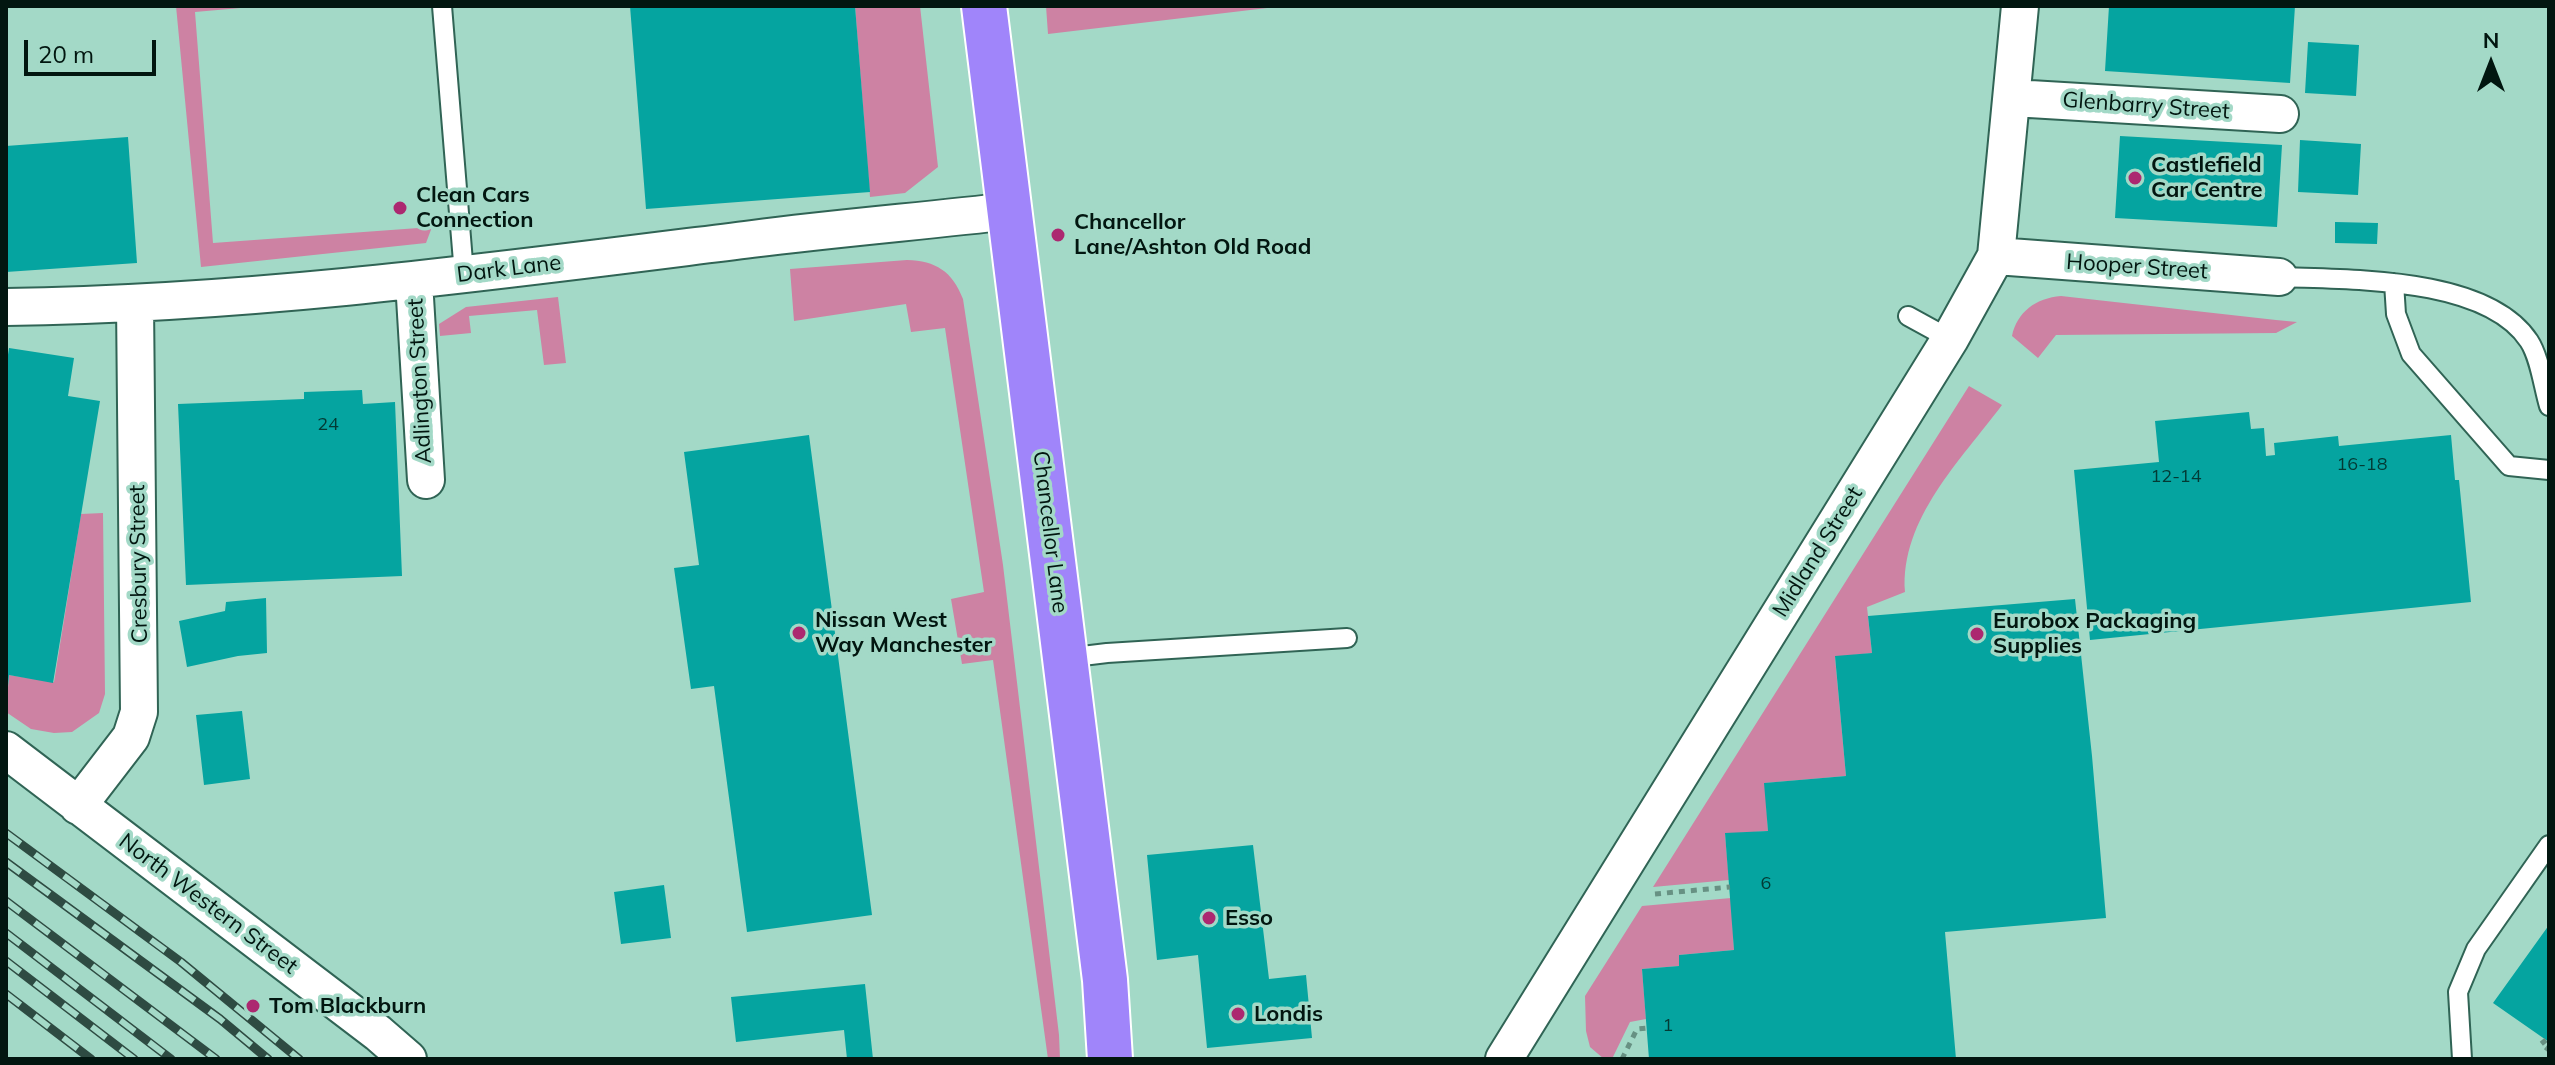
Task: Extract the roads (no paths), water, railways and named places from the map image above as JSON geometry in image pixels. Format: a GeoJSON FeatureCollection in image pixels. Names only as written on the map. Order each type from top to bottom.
{"type":"FeatureCollection","features":[{"type":"Feature","properties":{"kind":"highway","name":"Chancellor Lane"},"geometry":{"type":"LineString","coordinates":[[984,6],[1105,980],[1110,1059]]}},
{"type":"Feature","properties":{"kind":"street","name":"Midland Street"},"geometry":{"type":"LineString","coordinates":[[1514,1055],[1950,339],[1996,256],[2020,6]]}},
{"type":"Feature","properties":{"kind":"street","name":"Glenbarry Street"},"geometry":{"type":"LineString","coordinates":[[2013,98],[2280,114]]}},
{"type":"Feature","properties":{"kind":"street","name":"Dark Lane"},"geometry":{"type":"LineString","coordinates":[[6,307],[135,303],[414,281],[1010,211]]}},
{"type":"Feature","properties":{"kind":"street","name":"Hooper Street"},"geometry":{"type":"LineString","coordinates":[[1996,256],[2279,277]]}},
{"type":"Feature","properties":{"kind":"street","name":"Adlington Street"},"geometry":{"type":"LineString","coordinates":[[414,281],[426,480]]}},
{"type":"Feature","properties":{"kind":"street","name":"Cresbury Street"},"geometry":{"type":"LineString","coordinates":[[78,806],[131,737],[139,712],[135,303]]}},
{"type":"Feature","properties":{"kind":"street","name":"North Western Street"},"geometry":{"type":"LineString","coordinates":[[6,750],[408,1059]]}},
{"type":"Feature","properties":{"kind":"lane"},"geometry":{"type":"LineString","coordinates":[[442,6],[464,274]]}},
{"type":"Feature","properties":{"kind":"lane"},"geometry":{"type":"LineString","coordinates":[[2279,277],[2394,283],[2431,288],[2471,299],[2515,324],[2531,343],[2549,406]]}},
{"type":"Feature","properties":{"kind":"lane"},"geometry":{"type":"LineString","coordinates":[[2394,283],[2396,314],[2411,354],[2509,466],[2549,470]]}},
{"type":"Feature","properties":{"kind":"lane"},"geometry":{"type":"LineString","coordinates":[[1908,316],[1950,339]]}},
{"type":"Feature","properties":{"kind":"lane"},"geometry":{"type":"LineString","coordinates":[[1066,658],[1347,638]]}},
{"type":"Feature","properties":{"kind":"lane"},"geometry":{"type":"LineString","coordinates":[[2462,1059],[2458,992],[2476,949],[2549,845]]}},
{"type":"Feature","properties":{"kind":"railway"},"geometry":{"type":"LineString","coordinates":[[6,833],[181,962],[299,1059]]}},
{"type":"Feature","properties":{"kind":"railway"},"geometry":{"type":"LineString","coordinates":[[6,862],[220,1019],[268,1059]]}},
{"type":"Feature","properties":{"kind":"railway"},"geometry":{"type":"LineString","coordinates":[[6,901],[216,1059]]}},
{"type":"Feature","properties":{"kind":"railway"},"geometry":{"type":"LineString","coordinates":[[6,933],[171,1059]]}},
{"type":"Feature","properties":{"kind":"railway"},"geometry":{"type":"LineString","coordinates":[[6,961],[134,1059]]}},
{"type":"Feature","properties":{"kind":"railway"},"geometry":{"type":"LineString","coordinates":[[6,994],[91,1059]]}},
{"type":"Feature","properties":{"kind":"place","name":"Castlefield Car Centre"},"geometry":{"type":"Point","coordinates":[2135,178]}},
{"type":"Feature","properties":{"kind":"place","name":"Clean Cars Connection"},"geometry":{"type":"Point","coordinates":[400,208]}},
{"type":"Feature","properties":{"kind":"place","name":"Chancellor Lane/Ashton Old Road"},"geometry":{"type":"Point","coordinates":[1058,235]}},
{"type":"Feature","properties":{"kind":"place","name":"Nissan West Way Manchester"},"geometry":{"type":"Point","coordinates":[799,633]}},
{"type":"Feature","properties":{"kind":"place","name":"Eurobox Packaging Supplies"},"geometry":{"type":"Point","coordinates":[1977,634]}},
{"type":"Feature","properties":{"kind":"place","name":"Esso"},"geometry":{"type":"Point","coordinates":[1209,918]}},
{"type":"Feature","properties":{"kind":"place","name":"Tom Blackburn"},"geometry":{"type":"Point","coordinates":[253,1006]}},
{"type":"Feature","properties":{"kind":"place","name":"Londis"},"geometry":{"type":"Point","coordinates":[1238,1014]}}]}
